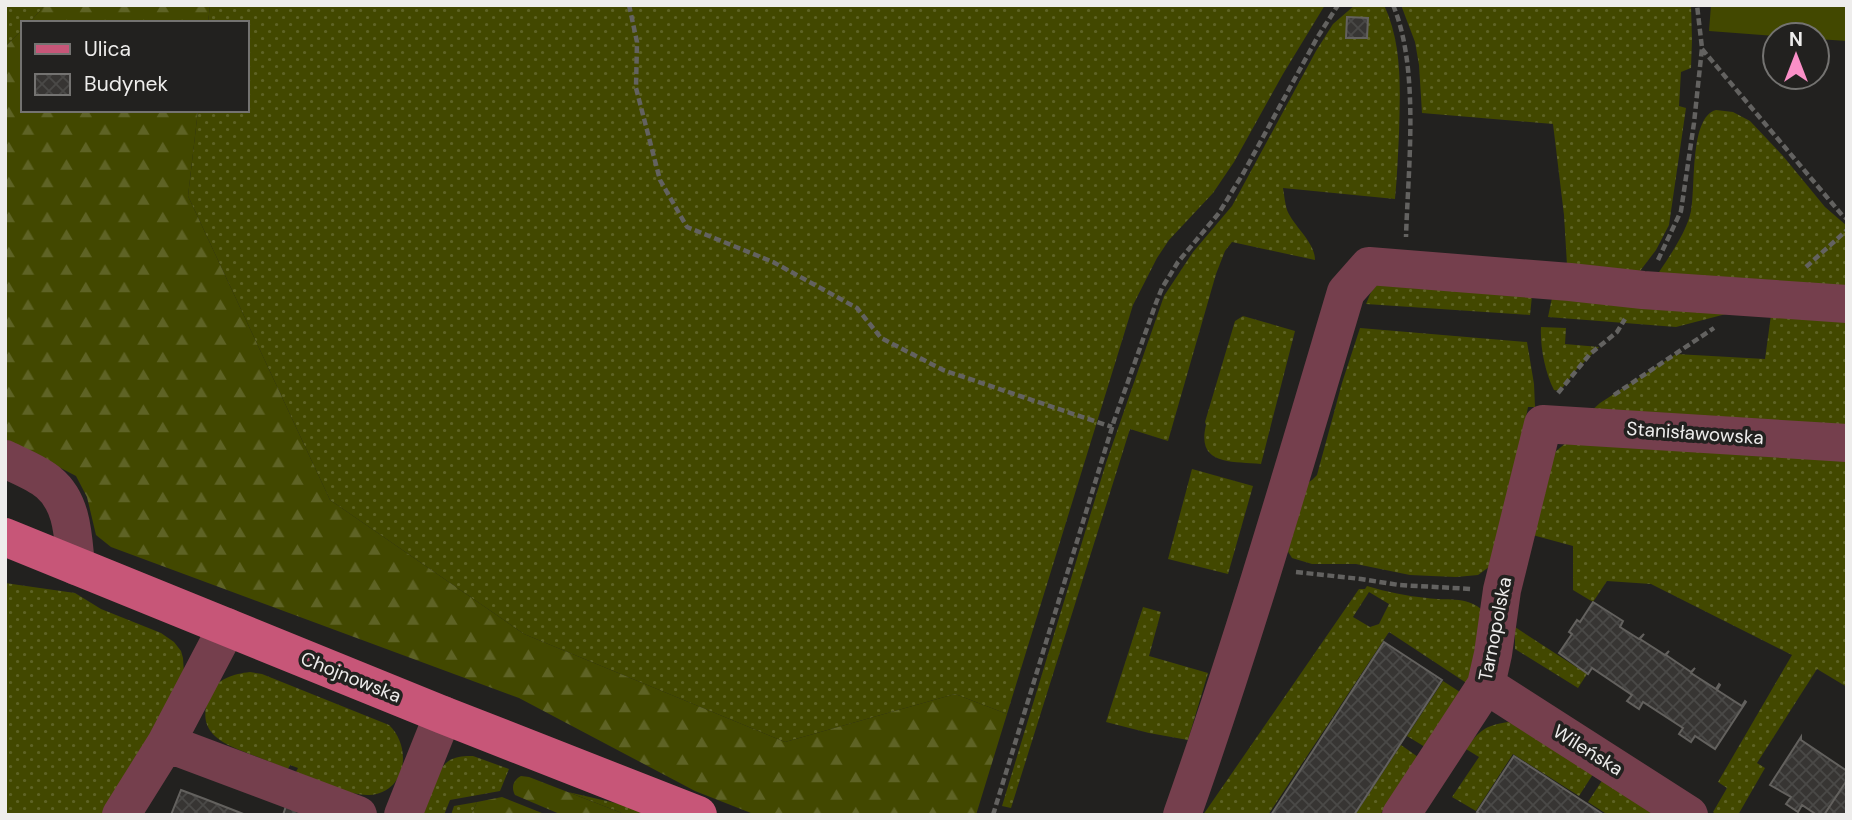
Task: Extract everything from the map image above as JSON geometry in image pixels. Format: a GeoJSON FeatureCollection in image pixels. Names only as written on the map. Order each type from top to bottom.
{"type":"FeatureCollection","features":[{"type":"Feature","properties":{"kind":"main road","name":"Chojnowska"},"geometry":{"type":"LineString","coordinates":[[5,537],[443,715],[698,815]]}},
{"type":"Feature","properties":{"kind":"street"},"geometry":{"type":"LineString","coordinates":[[1182,815],[1264,568],[1346,292],[1387,267],[1643,290],[1847,304]]}},
{"type":"Feature","properties":{"kind":"street","name":"Stanisławowska"},"geometry":{"type":"LineString","coordinates":[[1558,425],[1847,443]]}},
{"type":"Feature","properties":{"kind":"street","name":"Tarnopolska"},"geometry":{"type":"LineString","coordinates":[[1401,815],[1486,685],[1502,590],[1558,425]]}},
{"type":"Feature","properties":{"kind":"street"},"geometry":{"type":"LineString","coordinates":[[5,459],[49,482],[63,499],[70,518],[76,566]]}},
{"type":"Feature","properties":{"kind":"street"},"geometry":{"type":"LineString","coordinates":[[121,815],[166,743],[227,627]]}},
{"type":"Feature","properties":{"kind":"street","name":"Wileńska"},"geometry":{"type":"LineString","coordinates":[[1486,685],[1689,815]]}},
{"type":"Feature","properties":{"kind":"street"},"geometry":{"type":"LineString","coordinates":[[403,815],[443,715]]}},
{"type":"Feature","properties":{"kind":"street"},"geometry":{"type":"LineString","coordinates":[[166,743],[358,815]]}},
{"type":"Feature","properties":{"kind":"path"},"geometry":{"type":"LineString","coordinates":[[629,5],[637,42],[636,88],[660,180],[687,227],[774,262],[857,308],[881,338],[943,370],[1112,426]]}},
{"type":"Feature","properties":{"kind":"path"},"geometry":{"type":"LineString","coordinates":[[993,815],[1112,426],[1162,288],[1178,262],[1219,213],[1238,183],[1317,38],[1338,5]]}},
{"type":"Feature","properties":{"kind":"path"},"geometry":{"type":"LineString","coordinates":[[1387,267],[1410,114],[1404,40],[1392,5]]}},
{"type":"Feature","properties":{"kind":"path"},"geometry":{"type":"LineString","coordinates":[[1697,5],[1702,48],[1681,211],[1643,290],[1617,332],[1590,354],[1552,401],[1558,425],[1640,379],[1721,324]]}},
{"type":"Feature","properties":{"kind":"path"},"geometry":{"type":"LineString","coordinates":[[1702,48],[1847,219]]}},
{"type":"Feature","properties":{"kind":"path"},"geometry":{"type":"LineString","coordinates":[[1264,568],[1399,585],[1502,590]]}},
{"type":"Feature","properties":{"kind":"green space"},"geometry":{"type":"Polygon","coordinates":[[[5,5],[45,5],[31,21],[21,21],[21,31],[5,47],[5,5]]]}},
{"type":"Feature","properties":{"kind":"green space"},"geometry":{"type":"Polygon","coordinates":[[[45,5],[210,5],[208,21],[31,21],[45,5]]]}},
{"type":"Feature","properties":{"kind":"green space"},"geometry":{"type":"Polygon","coordinates":[[[210,5],[1325,5],[1234,162],[1213,193],[1169,240],[1133,305],[1007,714],[955,694],[785,742],[524,634],[330,500],[188,196],[198,112],[248,112],[248,21],[208,21],[210,5]]]}},
{"type":"Feature","properties":{"kind":"green space"},"geometry":{"type":"Polygon","coordinates":[[[1355,5],[1384,5],[1394,36],[1400,85],[1395,199],[1283,188],[1287,210],[1312,247],[1315,260],[1232,242],[1225,251],[1168,441],[1130,429],[1011,808],[1002,806],[1106,463],[1164,296],[1193,252],[1232,206],[1333,24],[1355,5]]]}},
{"type":"Feature","properties":{"kind":"green space"},"geometry":{"type":"Polygon","coordinates":[[[1401,5],[1691,5],[1691,68],[1681,72],[1679,106],[1686,108],[1669,225],[1656,250],[1640,271],[1567,265],[1553,124],[1422,113],[1415,42],[1401,5]]]}},
{"type":"Feature","properties":{"kind":"green space"},"geometry":{"type":"Polygon","coordinates":[[[1711,5],[1847,5],[1847,41],[1831,40],[1831,21],[1761,21],[1761,35],[1709,31],[1711,5]]]}},
{"type":"Feature","properties":{"kind":"green space"},"geometry":{"type":"Polygon","coordinates":[[[21,31],[21,112],[198,112],[188,196],[330,500],[524,634],[785,742],[955,694],[1007,714],[976,815],[756,815],[695,791],[519,698],[111,547],[96,535],[87,497],[76,476],[5,439],[5,47],[21,31]]]}},
{"type":"Feature","properties":{"kind":"green space"},"geometry":{"type":"Polygon","coordinates":[[[1716,110],[1733,112],[1750,121],[1825,207],[1847,226],[1847,299],[1652,283],[1685,229],[1691,211],[1695,155],[1701,126],[1707,115],[1716,110]]]}},
{"type":"Feature","properties":{"kind":"green space"},"geometry":{"type":"Polygon","coordinates":[[[1377,285],[1532,296],[1530,315],[1366,304],[1377,285]]]}},
{"type":"Feature","properties":{"kind":"green space"},"geometry":{"type":"Polygon","coordinates":[[[1552,298],[1726,314],[1676,327],[1548,317],[1552,298]]]}},
{"type":"Feature","properties":{"kind":"green space"},"geometry":{"type":"Polygon","coordinates":[[[1771,315],[1847,315],[1847,434],[1590,412],[1676,354],[1765,359],[1771,315]]]}},
{"type":"Feature","properties":{"kind":"green space"},"geometry":{"type":"Polygon","coordinates":[[[1243,316],[1295,331],[1261,464],[1219,459],[1211,455],[1206,448],[1204,438],[1205,422],[1235,321],[1243,316]]]}},
{"type":"Feature","properties":{"kind":"green space"},"geometry":{"type":"Polygon","coordinates":[[[1541,327],[1566,328],[1565,344],[1599,347],[1560,391],[1554,390],[1546,367],[1541,327]]]}},
{"type":"Feature","properties":{"kind":"green space"},"geometry":{"type":"Polygon","coordinates":[[[1360,328],[1527,342],[1535,407],[1528,407],[1503,534],[1489,567],[1478,575],[1410,575],[1356,564],[1312,564],[1292,558],[1287,550],[1293,493],[1317,475],[1360,328]]]}},
{"type":"Feature","properties":{"kind":"green space"},"geometry":{"type":"Polygon","coordinates":[[[1567,442],[1847,453],[1847,687],[1817,669],[1757,763],[1765,768],[1738,815],[1717,815],[1713,812],[1727,788],[1718,782],[1792,655],[1651,584],[1607,581],[1593,602],[1573,590],[1573,546],[1525,533],[1549,457],[1567,442]]]}},
{"type":"Feature","properties":{"kind":"green space"},"geometry":{"type":"Polygon","coordinates":[[[1192,469],[1253,486],[1228,574],[1168,559],[1192,469]]]}},
{"type":"Feature","properties":{"kind":"green space"},"geometry":{"type":"Polygon","coordinates":[[[5,583],[75,593],[101,609],[161,633],[181,651],[184,674],[106,815],[5,815],[5,583]]]}},
{"type":"Feature","properties":{"kind":"green space"},"geometry":{"type":"Polygon","coordinates":[[[1367,586],[1412,596],[1469,602],[1481,609],[1471,686],[1389,632],[1268,815],[1203,815],[1359,589],[1365,589],[1367,586]],[[1369,592],[1353,617],[1370,627],[1379,624],[1389,604],[1369,592]]]}},
{"type":"Feature","properties":{"kind":"green space"},"geometry":{"type":"Polygon","coordinates":[[[1143,607],[1161,612],[1149,656],[1208,673],[1188,740],[1106,722],[1143,607]]]}},
{"type":"Feature","properties":{"kind":"green space"},"geometry":{"type":"Polygon","coordinates":[[[1515,627],[1587,674],[1578,688],[1515,649],[1515,627]]]}},
{"type":"Feature","properties":{"kind":"green space"},"geometry":{"type":"Polygon","coordinates":[[[250,672],[262,674],[389,725],[401,745],[402,768],[398,778],[381,792],[361,795],[296,772],[298,768],[290,765],[288,769],[236,749],[219,739],[207,726],[205,717],[210,695],[222,681],[250,672]]]}},
{"type":"Feature","properties":{"kind":"green space"},"geometry":{"type":"Polygon","coordinates":[[[1443,681],[1460,692],[1425,747],[1407,736],[1443,681]]]}},
{"type":"Feature","properties":{"kind":"green space"},"geometry":{"type":"Polygon","coordinates":[[[1516,722],[1597,768],[1579,796],[1513,754],[1476,811],[1452,797],[1479,757],[1466,749],[1483,730],[1516,722]]]}},
{"type":"Feature","properties":{"kind":"green space"},"geometry":{"type":"Polygon","coordinates":[[[1401,745],[1418,757],[1380,815],[1355,815],[1401,745]]]}},
{"type":"Feature","properties":{"kind":"green space"},"geometry":{"type":"Polygon","coordinates":[[[473,756],[509,769],[500,791],[450,800],[444,815],[421,815],[445,764],[456,758],[473,756]]]}},
{"type":"Feature","properties":{"kind":"green space"},"geometry":{"type":"Polygon","coordinates":[[[1607,773],[1671,815],[1608,815],[1588,802],[1607,773]]]}},
{"type":"Feature","properties":{"kind":"green space"},"geometry":{"type":"Polygon","coordinates":[[[521,776],[627,815],[562,815],[515,795],[514,784],[521,776]]]}},
{"type":"Feature","properties":{"kind":"green space"},"geometry":{"type":"Polygon","coordinates":[[[568,792],[650,811],[659,815],[627,815],[568,792]]]}},
{"type":"Feature","properties":{"kind":"green space"},"geometry":{"type":"Polygon","coordinates":[[[502,797],[547,815],[471,815],[477,802],[502,797]]]}},
{"type":"Feature","properties":{"kind":"green space"},"geometry":{"type":"Polygon","coordinates":[[[477,802],[471,815],[451,815],[454,806],[477,802]]]}},
{"type":"Feature","properties":{"kind":"building"},"geometry":{"type":"Polygon","coordinates":[[[1347,17],[1368,18],[1367,38],[1346,38],[1347,17]]]}},
{"type":"Feature","properties":{"kind":"building"},"geometry":{"type":"Polygon","coordinates":[[[1593,602],[1623,621],[1620,627],[1639,639],[1644,634],[1640,639],[1665,655],[1669,651],[1666,655],[1691,672],[1695,668],[1691,673],[1716,689],[1719,684],[1717,690],[1742,706],[1746,702],[1715,749],[1695,736],[1691,742],[1679,734],[1683,728],[1643,702],[1639,709],[1627,701],[1632,695],[1592,668],[1588,674],[1559,653],[1572,634],[1569,632],[1577,620],[1580,622],[1593,602]]]}},
{"type":"Feature","properties":{"kind":"building"},"geometry":{"type":"Polygon","coordinates":[[[1384,642],[1442,680],[1354,815],[1271,815],[1384,642]]]}},
{"type":"Feature","properties":{"kind":"building"},"geometry":{"type":"Polygon","coordinates":[[[1801,737],[1801,740],[1847,771],[1847,780],[1824,815],[1817,815],[1802,805],[1798,812],[1786,804],[1791,797],[1770,785],[1801,737]]]}},
{"type":"Feature","properties":{"kind":"building"},"geometry":{"type":"Polygon","coordinates":[[[1514,756],[1604,815],[1481,815],[1477,812],[1514,756]]]}},
{"type":"Feature","properties":{"kind":"building"},"geometry":{"type":"Polygon","coordinates":[[[1847,780],[1847,815],[1824,815],[1847,780]]]}},
{"type":"Feature","properties":{"kind":"building"},"geometry":{"type":"Polygon","coordinates":[[[181,790],[205,799],[246,815],[171,815],[181,790]]]}},
{"type":"Feature","properties":{"kind":"building"},"geometry":{"type":"Polygon","coordinates":[[[287,803],[318,815],[283,815],[287,803]]]}}]}
